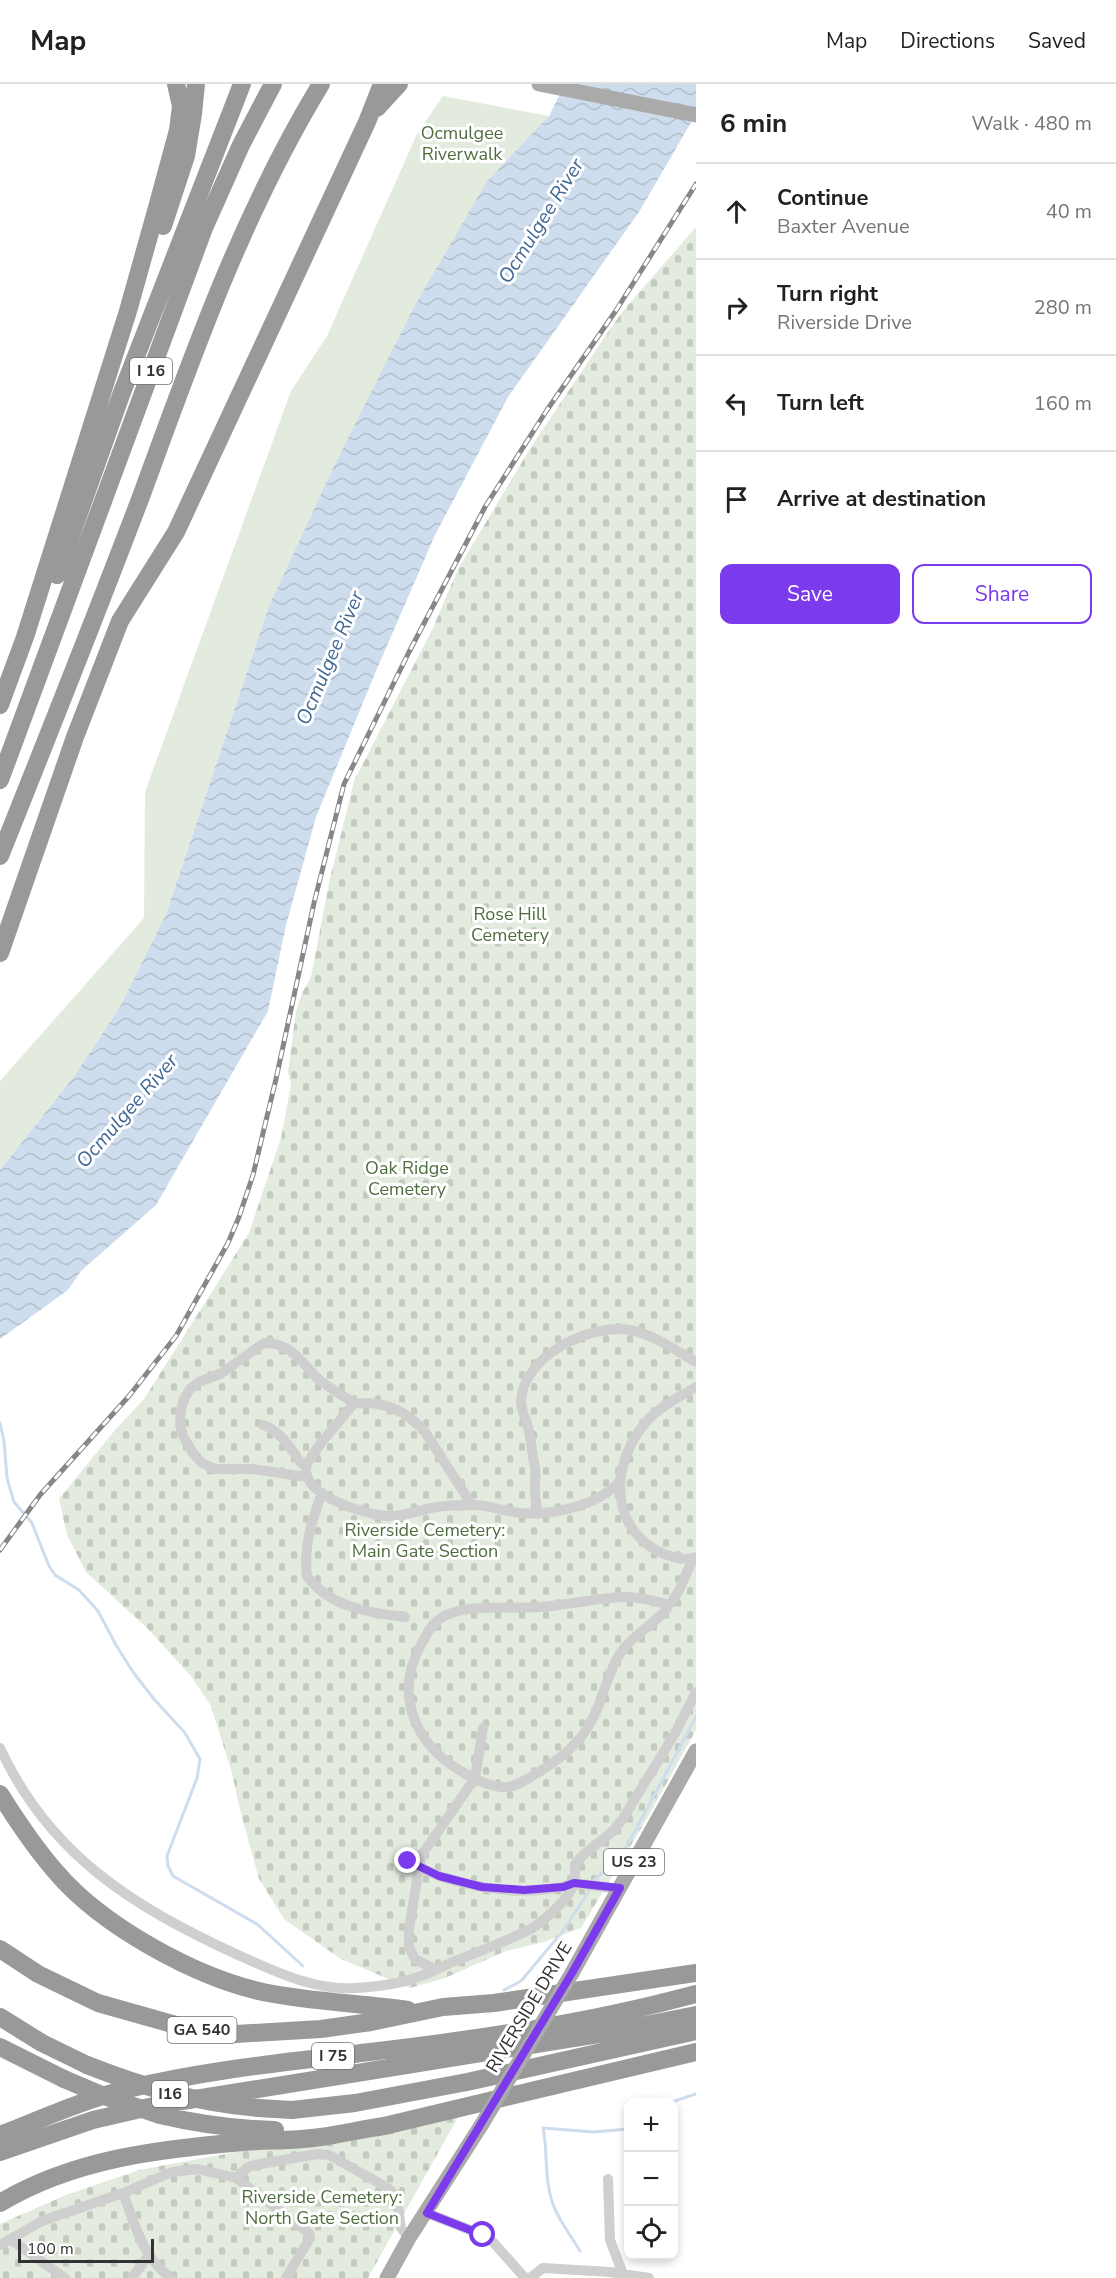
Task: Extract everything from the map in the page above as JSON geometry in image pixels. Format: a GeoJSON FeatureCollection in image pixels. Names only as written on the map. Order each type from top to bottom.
{"type":"FeatureCollection","features":[{"type":"Feature","properties":{"kind":"highway"},"geometry":{"type":"LineString","coordinates":[[25,637],[128,311],[178,130],[181,106],[176,84]]}},
{"type":"Feature","properties":{"kind":"highway"},"geometry":{"type":"LineString","coordinates":[[128,311],[152,256],[186,156],[194,114],[196,84]]}},
{"type":"Feature","properties":{"kind":"highway","name":"I 16"},"geometry":{"type":"LineString","coordinates":[[0,780],[204,228],[241,145],[273,84]]}},
{"type":"Feature","properties":{"kind":"highway"},"geometry":{"type":"LineString","coordinates":[[0,953],[75,737],[120,621],[176,532],[367,122],[382,84]]}},
{"type":"Feature","properties":{"kind":"highway"},"geometry":{"type":"LineString","coordinates":[[367,122],[388,94],[399,84]]}},
{"type":"Feature","properties":{"kind":"highway","name":"I 16"},"geometry":{"type":"LineString","coordinates":[[0,705],[25,637],[47,604],[102,448],[200,187],[242,85]]}},
{"type":"Feature","properties":{"kind":"highway","name":"I 16"},"geometry":{"type":"LineString","coordinates":[[0,856],[90,632],[201,333],[253,211],[319,88]]}},
{"type":"Feature","properties":{"kind":"highway"},"geometry":{"type":"LineString","coordinates":[[0,1794],[22,1828],[50,1864],[77,1893],[117,1924],[164,1953],[214,1976],[262,1992],[419,2012]]}},
{"type":"Feature","properties":{"kind":"highway","name":"GA 540"},"geometry":{"type":"LineString","coordinates":[[0,1949],[38,1974],[98,2003],[190,2029],[236,2034],[321,2030],[443,2007],[494,2003],[696,1973]]}},
{"type":"Feature","properties":{"kind":"highway","name":"I 75"},"geometry":{"type":"LineString","coordinates":[[0,2135],[66,2108],[147,2085],[284,2062],[522,2031],[631,2011],[696,1995]]}},
{"type":"Feature","properties":{"kind":"highway","name":"I 75"},"geometry":{"type":"LineString","coordinates":[[0,2152],[83,2123],[158,2105],[600,2034],[696,2015]]}},
{"type":"Feature","properties":{"kind":"highway","name":"I16"},"geometry":{"type":"LineString","coordinates":[[0,2017],[42,2043],[87,2065],[128,2081],[209,2103],[292,2110],[355,2103],[467,2082],[696,2031]]}},
{"type":"Feature","properties":{"kind":"highway"},"geometry":{"type":"LineString","coordinates":[[0,2047],[64,2079],[104,2096],[160,2115],[224,2127],[340,2132]]}},
{"type":"Feature","properties":{"kind":"highway"},"geometry":{"type":"LineString","coordinates":[[0,2203],[21,2190],[53,2176],[123,2156],[242,2142],[321,2137],[395,2124],[696,2052]]}},
{"type":"Feature","properties":{"kind":"main road"},"geometry":{"type":"LineString","coordinates":[[539,84],[696,115]]}},
{"type":"Feature","properties":{"kind":"main road","name":"RIVERSIDE DRIVE"},"geometry":{"type":"LineString","coordinates":[[387,2278],[409,2238],[482,2124],[572,1973],[696,1751]]}},
{"type":"Feature","properties":{"kind":"street"},"geometry":{"type":"LineString","coordinates":[[538,1514],[534,1489],[536,1472],[521,1400],[525,1384],[551,1352],[570,1341],[592,1333],[630,1330],[648,1335],[696,1362]]}},
{"type":"Feature","properties":{"kind":"street"},"geometry":{"type":"LineString","coordinates":[[307,1471],[215,1469],[202,1463],[187,1446],[180,1425],[184,1399],[190,1389],[199,1382],[222,1373],[264,1343],[278,1344],[303,1361],[317,1377],[354,1403],[390,1406],[404,1412],[425,1432],[472,1505]]}},
{"type":"Feature","properties":{"kind":"street"},"geometry":{"type":"LineString","coordinates":[[695,1558],[685,1559],[663,1554],[641,1540],[622,1512],[620,1481],[627,1454],[647,1421],[696,1387]]}},
{"type":"Feature","properties":{"kind":"street"},"geometry":{"type":"LineString","coordinates":[[307,1471],[312,1455],[354,1403]]}},
{"type":"Feature","properties":{"kind":"street"},"geometry":{"type":"LineString","coordinates":[[264,1425],[272,1428],[281,1436],[307,1471],[312,1486],[358,1510],[388,1516],[437,1507],[472,1505],[538,1514],[573,1507],[603,1497],[620,1481]]}},
{"type":"Feature","properties":{"kind":"street"},"geometry":{"type":"LineString","coordinates":[[322,1493],[307,1539],[307,1576],[327,1596],[344,1604],[381,1614],[405,1617]]}},
{"type":"Feature","properties":{"kind":"street"},"geometry":{"type":"LineString","coordinates":[[603,1497],[613,1499],[621,1506]]}},
{"type":"Feature","properties":{"kind":"street"},"geometry":{"type":"LineString","coordinates":[[669,1605],[627,1597],[604,1598],[566,1605],[474,1609],[453,1612],[439,1618],[411,1664],[409,1698],[418,1726],[434,1751],[453,1766],[499,1787],[516,1785],[541,1771],[574,1746],[591,1724],[621,1651],[651,1626],[669,1605],[695,1558]]}},
{"type":"Feature","properties":{"kind":"street"},"geometry":{"type":"LineString","coordinates":[[0,1748],[50,1826],[73,1852],[111,1886],[185,1930],[259,1965],[293,1978],[327,1987],[354,1989],[418,1977],[531,1929],[542,1922],[556,1908],[574,1883],[575,1864],[613,1831],[622,1820],[674,1734],[696,1692]]}},
{"type":"Feature","properties":{"kind":"street"},"geometry":{"type":"LineString","coordinates":[[434,1969],[415,1959],[409,1947],[409,1929],[421,1856],[475,1778],[483,1728]]}},
{"type":"Feature","properties":{"kind":"street"},"geometry":{"type":"LineString","coordinates":[[408,1861],[439,1876],[504,1890],[563,1887],[574,1883],[620,1888]]}},
{"type":"Feature","properties":{"kind":"street"},"geometry":{"type":"LineString","coordinates":[[236,2178],[248,2167],[255,2165],[316,2154],[329,2155],[388,2188],[394,2194],[400,2228],[409,2238]]}},
{"type":"Feature","properties":{"kind":"street"},"geometry":{"type":"LineString","coordinates":[[65,2278],[52,2274],[5,2242],[42,2221],[123,2193],[172,2172],[197,2169],[236,2178],[309,2233],[310,2238],[286,2278]]}},
{"type":"Feature","properties":{"kind":"street"},"geometry":{"type":"LineString","coordinates":[[608,2179],[610,2240],[623,2274]]}},
{"type":"Feature","properties":{"kind":"street"},"geometry":{"type":"LineString","coordinates":[[123,2193],[138,2238],[162,2271],[171,2278]]}},
{"type":"Feature","properties":{"kind":"street"},"geometry":{"type":"LineString","coordinates":[[427,2213],[483,2235],[493,2242],[525,2278]]}},
{"type":"Feature","properties":{"kind":"street"},"geometry":{"type":"LineString","coordinates":[[132,2278],[149,2255]]}},
{"type":"Feature","properties":{"kind":"street"},"geometry":{"type":"LineString","coordinates":[[530,2278],[543,2268],[649,2278]]}},
{"type":"Feature","properties":{"kind":"green space","name":"Ocmulgee Riverwalk"},"geometry":{"type":"Polygon","coordinates":[[[443,96],[549,116],[487,181],[333,468],[269,606],[166,914],[121,1005],[75,1075],[0,1170],[0,1081],[144,918],[145,792],[291,391],[327,336],[417,134],[443,96]]]}},
{"type":"Feature","properties":{"kind":"green space"},"geometry":{"type":"Polygon","coordinates":[[[696,227],[696,1730],[648,1817],[581,1928],[544,1942],[506,1951],[445,1978],[410,1988],[341,1959],[284,1919],[259,1879],[232,1773],[211,1706],[191,1676],[148,1629],[86,1572],[67,1535],[59,1499],[115,1430],[144,1399],[249,1233],[281,1138],[291,1084],[288,1072],[296,1011],[311,977],[329,883],[354,781],[432,630],[458,569],[531,447],[608,332],[623,311],[696,227]]]}},
{"type":"Feature","properties":{"kind":"green space","name":"Riverside Cemetery: North Gate Section"},"geometry":{"type":"Polygon","coordinates":[[[462,2110],[368,2278],[0,2278],[0,2224],[66,2195],[139,2170],[462,2110]]]}},
{"type":"Feature","properties":{"kind":"water","name":"Ocmulgee River"},"geometry":{"type":"Polygon","coordinates":[[[565,84],[696,84],[696,114],[639,212],[508,397],[435,535],[316,817],[286,925],[268,1011],[156,1205],[81,1271],[68,1290],[0,1339],[0,1170],[75,1075],[121,1005],[166,914],[269,606],[333,468],[414,307],[487,181],[549,116],[565,84]]]}},
{"type":"Feature","properties":{"kind":"waterway"},"geometry":{"type":"LineString","coordinates":[[0,1423],[7,1478],[14,1502],[32,1523],[49,1566],[55,1575],[79,1590],[98,1611],[133,1672],[185,1733],[200,1759],[197,1778],[167,1856],[168,1866],[173,1876],[257,1924],[303,1966]]}},
{"type":"Feature","properties":{"kind":"waterway"},"geometry":{"type":"LineString","coordinates":[[594,1880],[615,1862],[627,1846],[696,1717]]}},
{"type":"Feature","properties":{"kind":"waterway"},"geometry":{"type":"LineString","coordinates":[[504,1990],[521,1981],[563,1931],[589,1891]]}},
{"type":"Feature","properties":{"kind":"waterway"},"geometry":{"type":"LineString","coordinates":[[678,2100],[696,2094]]}},
{"type":"Feature","properties":{"kind":"waterway"},"geometry":{"type":"LineString","coordinates":[[580,2251],[553,2205],[548,2181],[543,2128],[594,2132],[624,2129]]}},
{"type":"Feature","properties":{"kind":"railway"},"geometry":{"type":"LineString","coordinates":[[0,1550],[40,1495],[129,1396],[176,1336],[228,1243],[253,1175],[314,903],[344,784],[409,652],[485,507],[547,410],[615,312],[696,184]]}},
{"type":"Feature","properties":{"kind":"route"},"geometry":{"type":"LineString","coordinates":[[408,1861],[439,1876],[504,1890],[546,1889],[574,1883],[620,1888],[572,1973],[427,2213],[483,2235]]}},
{"type":"Feature","properties":{"kind":"park label","name":"Rose Hill Cemetery"},"geometry":{"type":"Point","coordinates":[510,924]}},
{"type":"Feature","properties":{"kind":"park label","name":"Oak Ridge Cemetery"},"geometry":{"type":"Point","coordinates":[407,1178]}},
{"type":"Feature","properties":{"kind":"park label","name":"Riverside Cemetery: Main Gate Section"},"geometry":{"type":"Point","coordinates":[425,1540]}}]}
